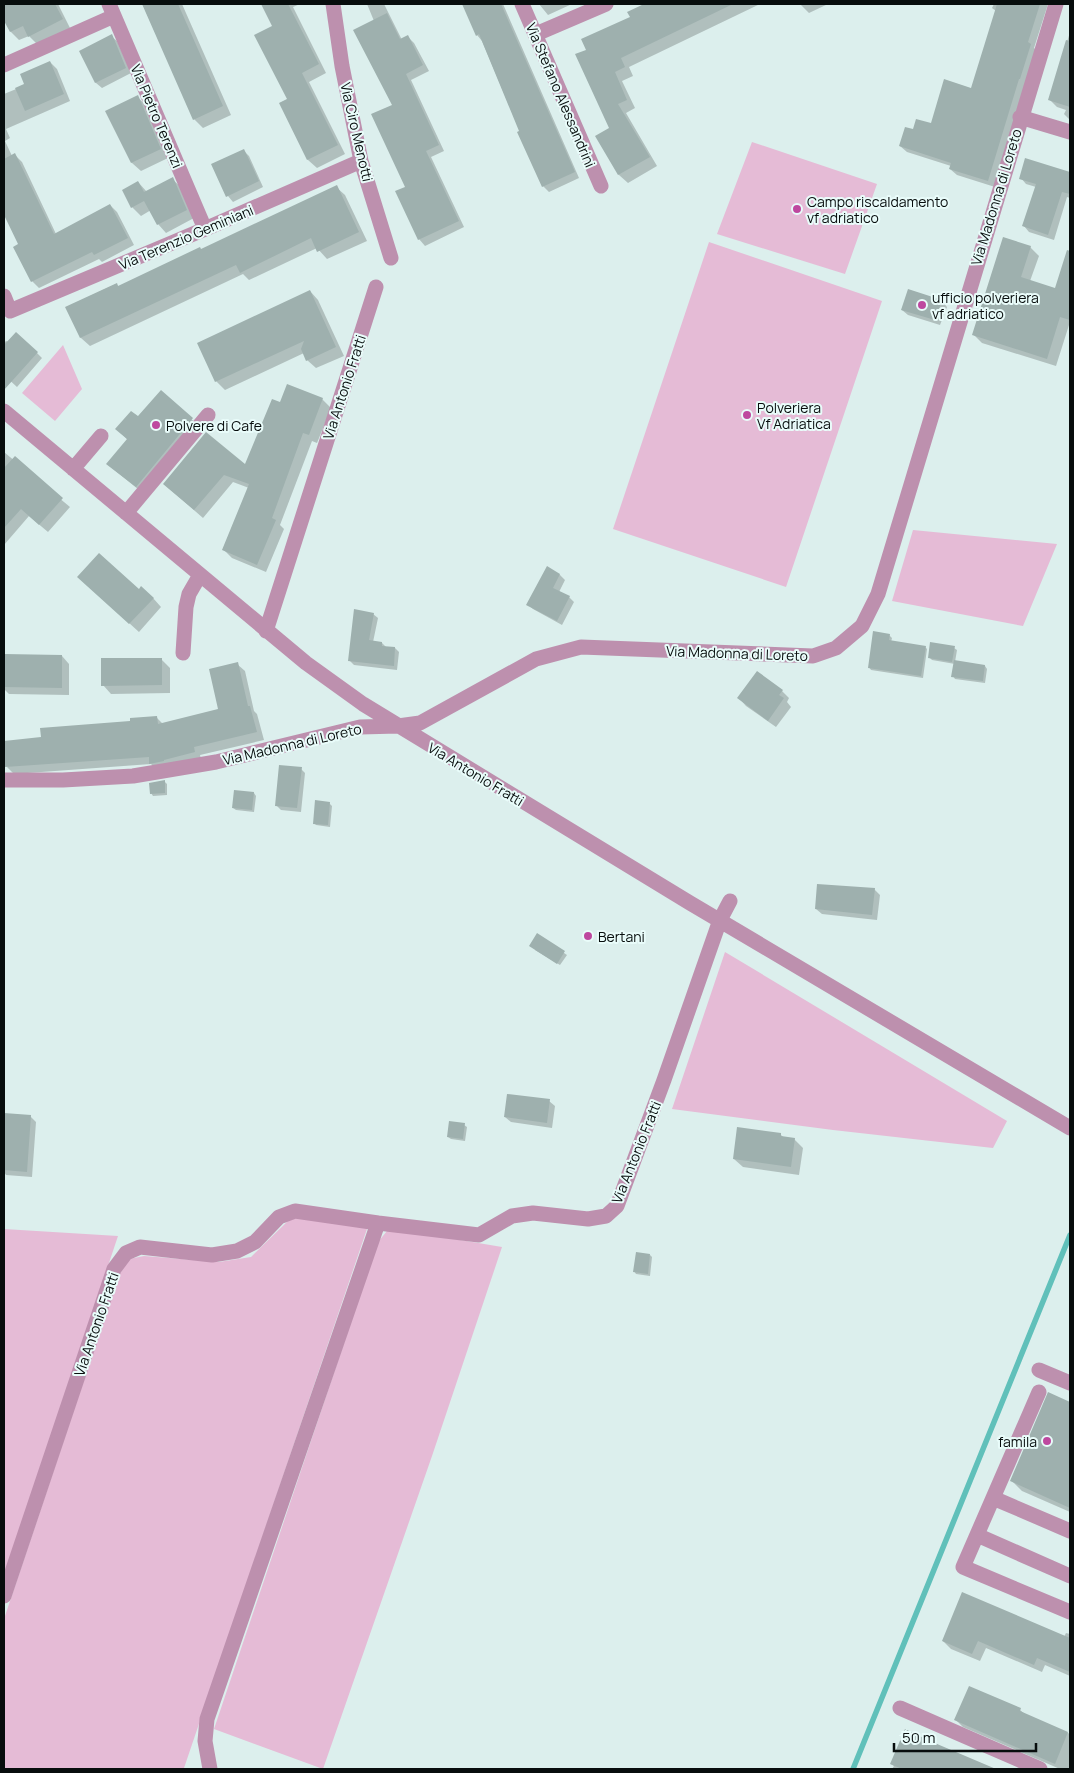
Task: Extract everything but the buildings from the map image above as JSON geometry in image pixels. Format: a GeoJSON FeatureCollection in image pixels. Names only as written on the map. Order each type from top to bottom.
{"type":"FeatureCollection","features":[{"type":"Feature","properties":{"kind":"street","name":"Via Ciro Menotti"},"geometry":{"type":"LineString","coordinates":[[333,4],[342,66],[361,161],[391,258]]}},
{"type":"Feature","properties":{"kind":"street","name":"Via Stefano Alessandrini"},"geometry":{"type":"LineString","coordinates":[[522,4],[600,186]]}},
{"type":"Feature","properties":{"kind":"street"},"geometry":{"type":"LineString","coordinates":[[536,34],[606,4]]}},
{"type":"Feature","properties":{"kind":"street","name":"Via Madonna di Loreto"},"geometry":{"type":"LineString","coordinates":[[4,780],[63,780],[133,776],[216,762],[360,727],[398,726],[420,723],[536,659],[581,647],[813,656],[836,648],[862,626],[878,594],[1020,117],[1056,4]]}},
{"type":"Feature","properties":{"kind":"street"},"geometry":{"type":"LineString","coordinates":[[4,64],[111,10]]}},
{"type":"Feature","properties":{"kind":"street","name":"Via Pietro Terenzi"},"geometry":{"type":"LineString","coordinates":[[111,10],[205,229]]}},
{"type":"Feature","properties":{"kind":"street"},"geometry":{"type":"LineString","coordinates":[[1020,117],[1070,132]]}},
{"type":"Feature","properties":{"kind":"street","name":"Via Terenzio Geminiani"},"geometry":{"type":"LineString","coordinates":[[4,296],[10,311],[361,161]]}},
{"type":"Feature","properties":{"kind":"street","name":"Via Antonio Fratti"},"geometry":{"type":"LineString","coordinates":[[266,630],[376,287]]}},
{"type":"Feature","properties":{"kind":"street","name":"Via Antonio Fratti"},"geometry":{"type":"LineString","coordinates":[[4,411],[322,676],[363,704],[720,920],[1070,1128]]}},
{"type":"Feature","properties":{"kind":"street"},"geometry":{"type":"LineString","coordinates":[[126,513],[208,415]]}},
{"type":"Feature","properties":{"kind":"street"},"geometry":{"type":"LineString","coordinates":[[73,469],[101,436]]}},
{"type":"Feature","properties":{"kind":"street"},"geometry":{"type":"LineString","coordinates":[[183,653],[186,607],[189,594],[200,575]]}},
{"type":"Feature","properties":{"kind":"street"},"geometry":{"type":"LineString","coordinates":[[720,920],[730,901]]}},
{"type":"Feature","properties":{"kind":"street","name":"Via Antonio Fratti"},"geometry":{"type":"LineString","coordinates":[[4,1596],[114,1269],[126,1253],[140,1247],[212,1255],[236,1252],[255,1242],[279,1216],[295,1211],[479,1235],[512,1216],[533,1213],[588,1219],[606,1216],[617,1206],[664,1080],[720,920]]}},
{"type":"Feature","properties":{"kind":"street"},"geometry":{"type":"LineString","coordinates":[[210,1769],[205,1742],[207,1718],[378,1223]]}},
{"type":"Feature","properties":{"kind":"street"},"geometry":{"type":"LineString","coordinates":[[1039,1370],[1070,1383]]}},
{"type":"Feature","properties":{"kind":"street"},"geometry":{"type":"LineString","coordinates":[[1039,1392],[964,1567],[1070,1612]]}},
{"type":"Feature","properties":{"kind":"street"},"geometry":{"type":"LineString","coordinates":[[993,1498],[1070,1531]]}},
{"type":"Feature","properties":{"kind":"street"},"geometry":{"type":"LineString","coordinates":[[977,1535],[1070,1576]]}},
{"type":"Feature","properties":{"kind":"street"},"geometry":{"type":"LineString","coordinates":[[900,1708],[1040,1769]]}},
{"type":"Feature","properties":{"kind":"shaded area","name":"Campo riscaldamento vf adriatico"},"geometry":{"type":"Polygon","coordinates":[[[752,142],[877,184],[845,274],[717,234],[752,142]]]}},
{"type":"Feature","properties":{"kind":"shaded area","name":"Polveriera Vf Adriatica"},"geometry":{"type":"Polygon","coordinates":[[[709,242],[882,301],[786,587],[613,529],[709,242]]]}},
{"type":"Feature","properties":{"kind":"shaded area"},"geometry":{"type":"Polygon","coordinates":[[[63,345],[82,389],[55,421],[22,393],[63,345]]]}},
{"type":"Feature","properties":{"kind":"shaded area"},"geometry":{"type":"Polygon","coordinates":[[[913,530],[1057,544],[1023,626],[892,601],[913,530]]]}},
{"type":"Feature","properties":{"kind":"shaded area"},"geometry":{"type":"Polygon","coordinates":[[[725,952],[1007,1121],[993,1148],[672,1109],[725,952]]]}},
{"type":"Feature","properties":{"kind":"shaded area"},"geometry":{"type":"Polygon","coordinates":[[[292,1217],[368,1226],[184,1768],[4,1769],[4,1619],[119,1275],[129,1259],[144,1256],[219,1262],[251,1257],[292,1217]]]}},
{"type":"Feature","properties":{"kind":"shaded area"},"geometry":{"type":"Polygon","coordinates":[[[4,1229],[118,1236],[4,1577],[4,1229]]]}},
{"type":"Feature","properties":{"kind":"shaded area"},"geometry":{"type":"Polygon","coordinates":[[[401,1230],[502,1247],[432,1456],[323,1769],[214,1729],[378,1242],[387,1231],[401,1230]]]}},
{"type":"Feature","properties":{"kind":"waterway"},"geometry":{"type":"LineString","coordinates":[[853,1769],[1070,1235]]}},
{"type":"Feature","properties":{"kind":"place","name":"Campo riscaldamento vf adriatico"},"geometry":{"type":"Point","coordinates":[797,209]}},
{"type":"Feature","properties":{"kind":"place","name":"ufficio polveriera vf adriatico"},"geometry":{"type":"Point","coordinates":[922,305]}},
{"type":"Feature","properties":{"kind":"place","name":"Polveriera Vf Adriatica"},"geometry":{"type":"Point","coordinates":[747,415]}},
{"type":"Feature","properties":{"kind":"place","name":"Polvere di Cafe"},"geometry":{"type":"Point","coordinates":[156,425]}},
{"type":"Feature","properties":{"kind":"place","name":"Bertani"},"geometry":{"type":"Point","coordinates":[588,936]}},
{"type":"Feature","properties":{"kind":"place","name":"famila"},"geometry":{"type":"Point","coordinates":[1047,1441]}}]}
